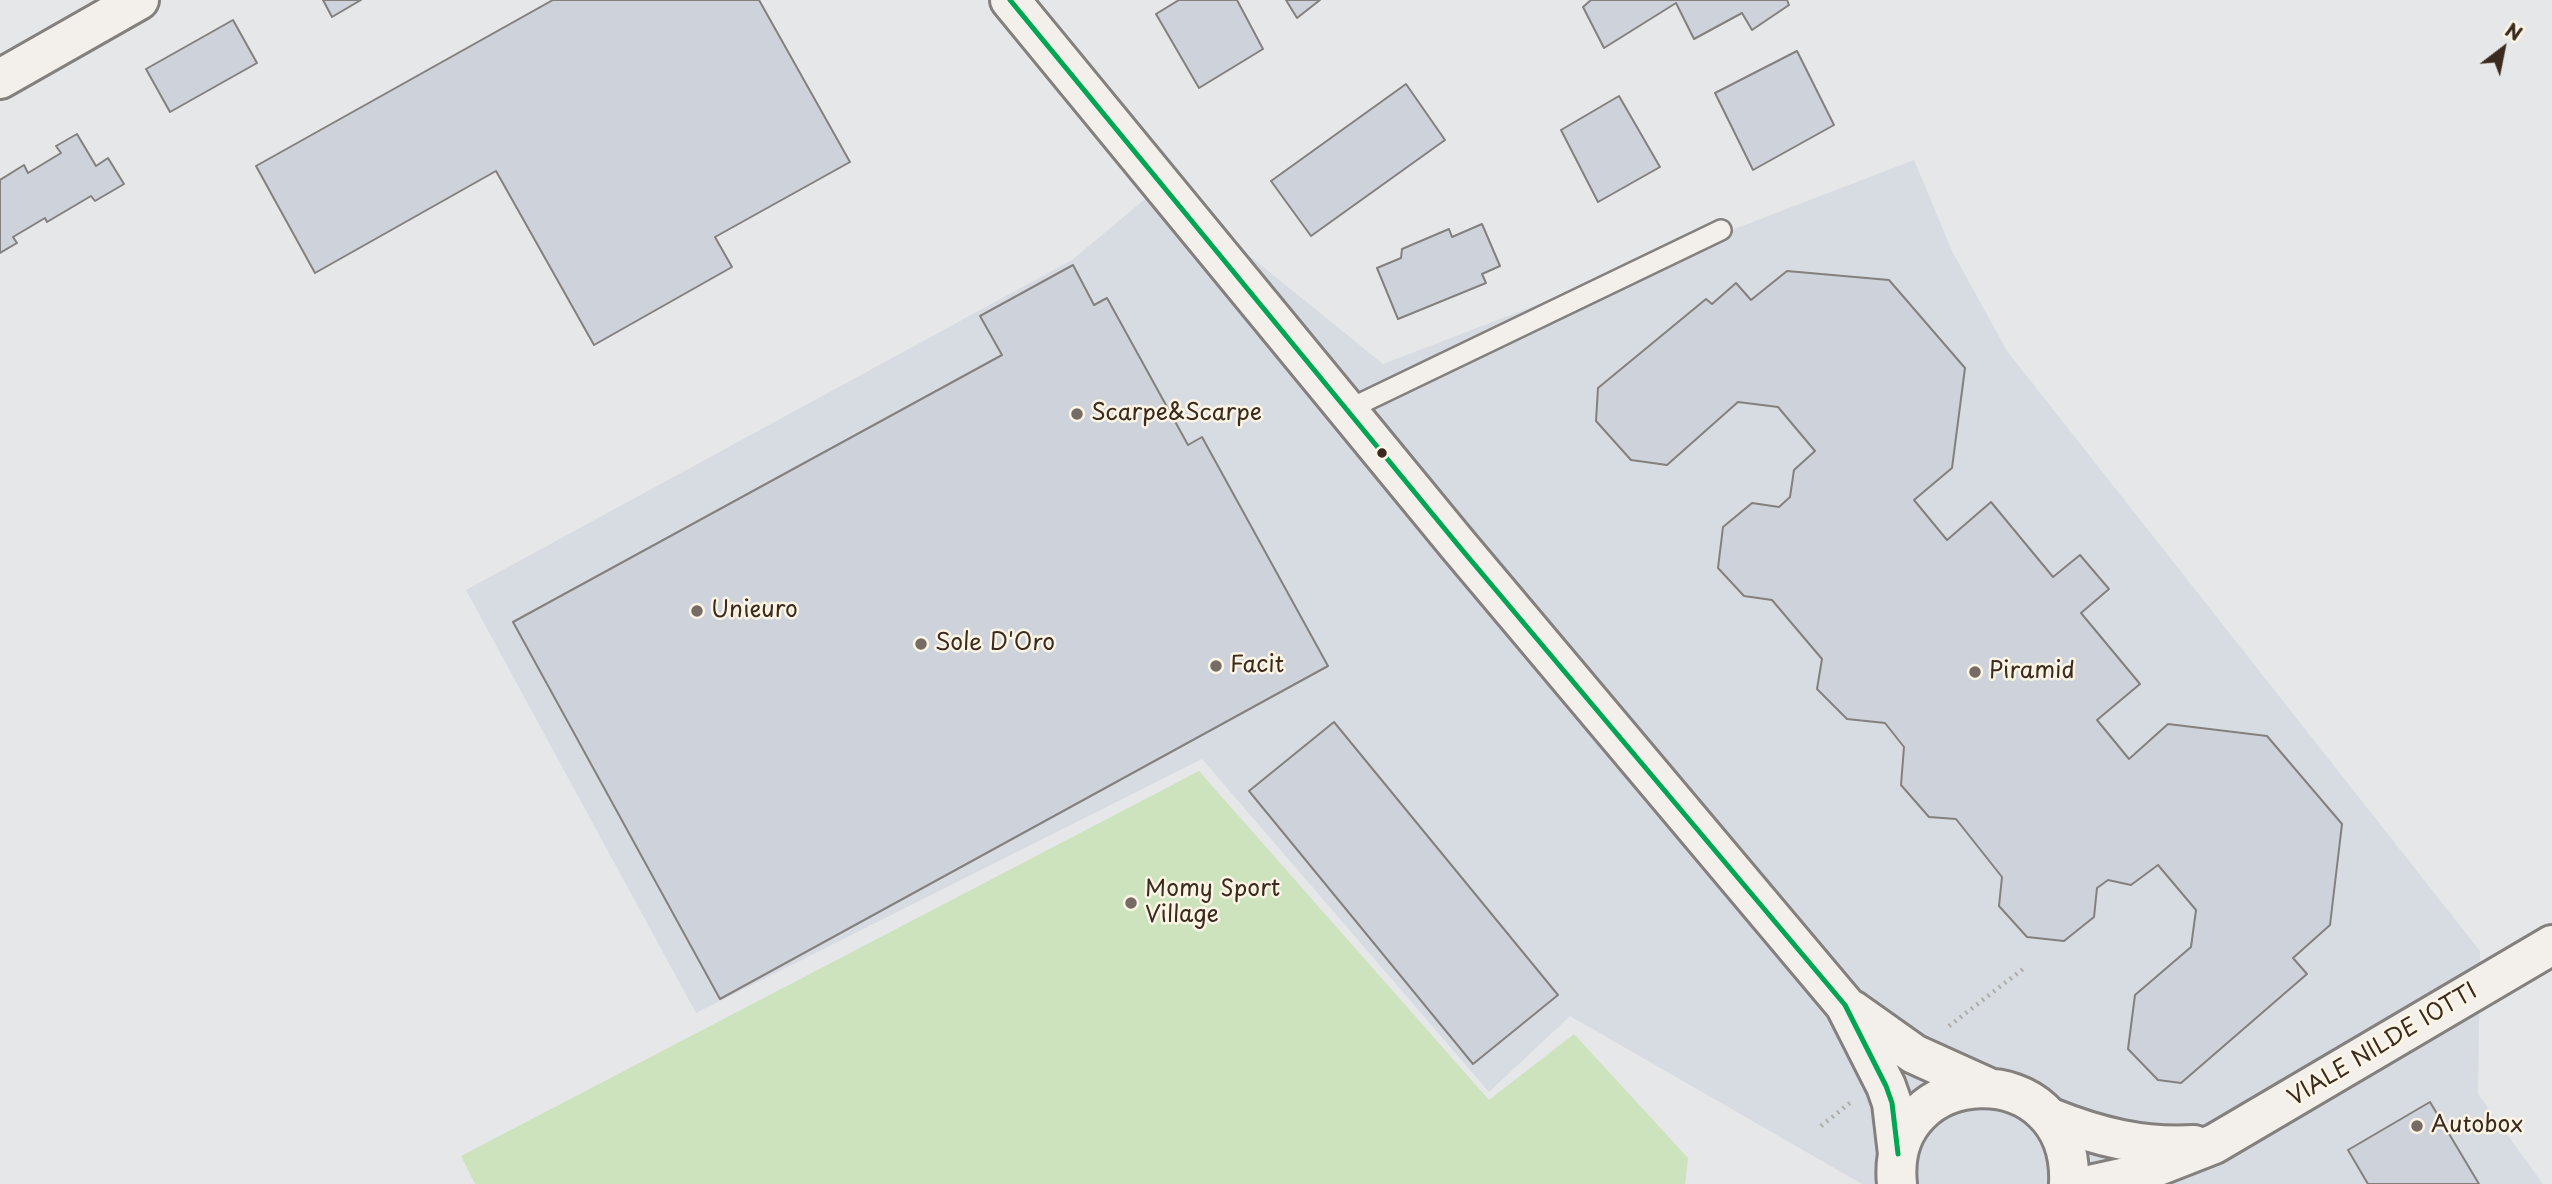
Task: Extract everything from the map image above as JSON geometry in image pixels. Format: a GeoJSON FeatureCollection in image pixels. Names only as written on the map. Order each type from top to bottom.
{"type":"FeatureCollection","features":[{"type":"Feature","properties":{"kind":"main road"},"geometry":{"type":"LineString","coordinates":[[0,79],[139,0]]}},
{"type":"Feature","properties":{"kind":"main road"},"geometry":{"type":"LineString","coordinates":[[1010,0],[1347,410],[1845,1005],[1886,1086],[1892,1104],[1894,1173]]}},
{"type":"Feature","properties":{"kind":"main road","name":"VIALE NILDE IOTTI"},"geometry":{"type":"LineString","coordinates":[[2214,1144],[2552,945]]}},
{"type":"Feature","properties":{"kind":"main road"},"geometry":{"type":"LineString","coordinates":[[1845,1005],[1914,1054],[1987,1087]]}},
{"type":"Feature","properties":{"kind":"main road"},"geometry":{"type":"LineString","coordinates":[[1894,1173],[1907,1131],[1921,1112],[1940,1098],[1963,1088],[1987,1087],[2012,1091],[2033,1102],[2051,1118],[2064,1141],[2070,1166],[2069,1184]]}},
{"type":"Feature","properties":{"kind":"main road"},"geometry":{"type":"LineString","coordinates":[[2051,1118],[2096,1136],[2137,1143],[2168,1147],[2214,1144]]}},
{"type":"Feature","properties":{"kind":"main road"},"geometry":{"type":"LineString","coordinates":[[2094,1184],[2135,1175],[2214,1144]]}},
{"type":"Feature","properties":{"kind":"main road"},"geometry":{"type":"LineString","coordinates":[[2177,1184],[2214,1144]]}},
{"type":"Feature","properties":{"kind":"lane"},"geometry":{"type":"LineString","coordinates":[[1347,410],[1721,230]]}},
{"type":"Feature","properties":{"kind":"shaded area"},"geometry":{"type":"Polygon","coordinates":[[[1914,160],[1952,251],[2007,351],[2480,951],[2478,1094],[2543,1184],[1862,1184],[1570,1016],[1489,1092],[1202,759],[696,1013],[466,590],[1072,260],[1162,185],[1383,364],[1914,160]]]}},
{"type":"Feature","properties":{"kind":"green space","name":"Momy Sport Village"},"geometry":{"type":"Polygon","coordinates":[[[1199,771],[1489,1100],[1574,1034],[1688,1158],[1685,1184],[475,1184],[461,1156],[1199,771]]]}},
{"type":"Feature","properties":{"kind":"building"},"geometry":{"type":"Polygon","coordinates":[[[323,0],[361,0],[332,17],[323,0]]]}},
{"type":"Feature","properties":{"kind":"building"},"geometry":{"type":"Polygon","coordinates":[[[553,0],[759,0],[850,162],[715,237],[732,267],[594,345],[496,171],[315,273],[256,166],[553,0]]]}},
{"type":"Feature","properties":{"kind":"building"},"geometry":{"type":"Polygon","coordinates":[[[1179,0],[1237,0],[1263,49],[1199,88],[1156,14],[1179,0]]]}},
{"type":"Feature","properties":{"kind":"building"},"geometry":{"type":"Polygon","coordinates":[[[1286,0],[1320,0],[1297,18],[1286,0]]]}},
{"type":"Feature","properties":{"kind":"building"},"geometry":{"type":"Polygon","coordinates":[[[1591,0],[1787,0],[1789,5],[1752,30],[1742,13],[1694,39],[1676,3],[1604,48],[1583,7],[1591,0]]]}},
{"type":"Feature","properties":{"kind":"building"},"geometry":{"type":"Polygon","coordinates":[[[233,20],[257,63],[170,112],[146,69],[233,20]]]}},
{"type":"Feature","properties":{"kind":"building"},"geometry":{"type":"Polygon","coordinates":[[[1797,51],[1834,125],[1753,170],[1715,93],[1797,51]]]}},
{"type":"Feature","properties":{"kind":"building"},"geometry":{"type":"Polygon","coordinates":[[[1406,84],[1445,140],[1311,236],[1271,181],[1406,84]]]}},
{"type":"Feature","properties":{"kind":"building"},"geometry":{"type":"Polygon","coordinates":[[[1619,96],[1660,167],[1598,202],[1561,130],[1619,96]]]}},
{"type":"Feature","properties":{"kind":"building"},"geometry":{"type":"Polygon","coordinates":[[[77,134],[96,166],[108,158],[124,184],[95,201],[91,196],[47,222],[45,218],[13,237],[17,243],[0,253],[0,180],[24,165],[28,173],[61,153],[56,146],[77,134]]]}},
{"type":"Feature","properties":{"kind":"building"},"geometry":{"type":"Polygon","coordinates":[[[1482,224],[1500,266],[1482,274],[1486,283],[1398,319],[1377,268],[1401,258],[1402,249],[1449,229],[1452,237],[1482,224]]]}},
{"type":"Feature","properties":{"kind":"building","name":"Sole D'Oro"},"geometry":{"type":"Polygon","coordinates":[[[1073,265],[1094,305],[1107,298],[1188,445],[1202,437],[1328,666],[720,999],[513,622],[1002,355],[980,316],[1073,265]]]}},
{"type":"Feature","properties":{"kind":"building","name":"Piramid"},"geometry":{"type":"Polygon","coordinates":[[[1787,271],[1889,280],[1965,368],[1952,468],[1914,500],[1947,540],[1991,502],[2053,577],[2080,555],[2109,589],[2081,613],[2140,684],[2097,720],[2129,759],[2168,724],[2267,736],[2342,824],[2330,925],[2293,958],[2307,974],[2181,1083],[2158,1080],[2128,1049],[2135,995],[2191,947],[2196,910],[2158,865],[2131,885],[2108,880],[2097,888],[2094,917],[2064,941],[2027,937],[1999,906],[2002,877],[1956,819],[1929,817],[1901,785],[1904,747],[1885,723],[1847,719],[1817,689],[1822,659],[1772,600],[1744,596],[1718,568],[1723,527],[1752,503],[1779,507],[1790,497],[1794,470],[1815,451],[1778,407],[1738,402],[1667,465],[1631,460],[1596,421],[1598,388],[1706,299],[1712,304],[1736,283],[1751,300],[1787,271]]]}},
{"type":"Feature","properties":{"kind":"building"},"geometry":{"type":"Polygon","coordinates":[[[1334,722],[1558,995],[1473,1064],[1249,791],[1334,722]]]}},
{"type":"Feature","properties":{"kind":"building","name":"Autobox"},"geometry":{"type":"Polygon","coordinates":[[[2430,1102],[2479,1184],[2368,1184],[2348,1150],[2430,1102]]]}},
{"type":"Feature","properties":{"kind":"transit line"},"geometry":{"type":"LineString","coordinates":[[1010,0],[1458,545],[1845,1005],[1886,1086],[1892,1103],[1898,1154]]}},
{"type":"Feature","properties":{"kind":"place","name":"Scarpe&Scarpe"},"geometry":{"type":"Point","coordinates":[1077,414]}},
{"type":"Feature","properties":{"kind":"place","name":"Unieuro"},"geometry":{"type":"Point","coordinates":[697,611]}},
{"type":"Feature","properties":{"kind":"place","name":"Sole D'Oro"},"geometry":{"type":"Point","coordinates":[921,644]}},
{"type":"Feature","properties":{"kind":"place","name":"Facit"},"geometry":{"type":"Point","coordinates":[1216,666]}},
{"type":"Feature","properties":{"kind":"place","name":"Piramid"},"geometry":{"type":"Point","coordinates":[1975,672]}},
{"type":"Feature","properties":{"kind":"place","name":"Momy Sport Village"},"geometry":{"type":"Point","coordinates":[1131,903]}},
{"type":"Feature","properties":{"kind":"place","name":"Autobox"},"geometry":{"type":"Point","coordinates":[2417,1126]}}]}
